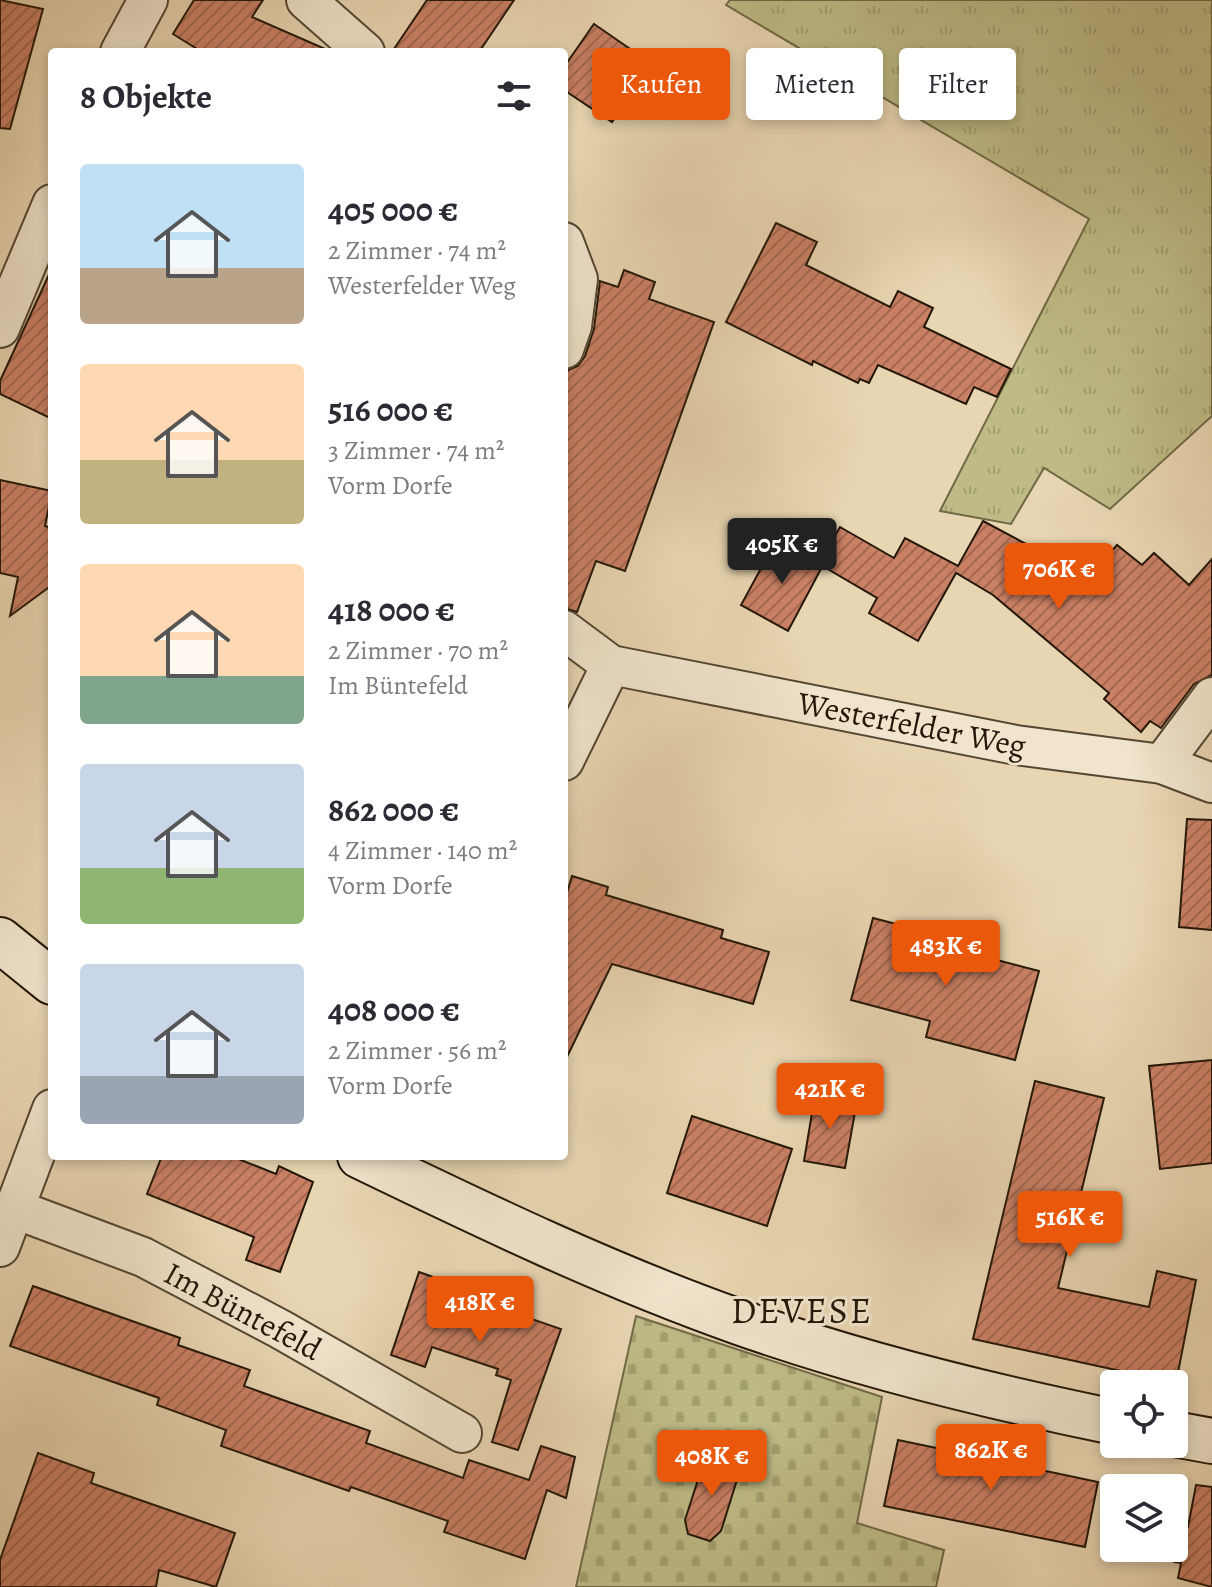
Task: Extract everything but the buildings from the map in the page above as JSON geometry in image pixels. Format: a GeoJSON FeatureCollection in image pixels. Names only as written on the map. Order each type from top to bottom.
{"type":"FeatureCollection","features":[{"type":"Feature","properties":{"kind":"main road"},"geometry":{"type":"LineString","coordinates":[[0,940],[48,979]]}},
{"type":"Feature","properties":{"kind":"main road"},"geometry":{"type":"LineString","coordinates":[[372,1160],[631,1281],[738,1321],[900,1373],[1100,1419]]}},
{"type":"Feature","properties":{"kind":"main road"},"geometry":{"type":"LineString","coordinates":[[1188,1437],[1212,1441]]}},
{"type":"Feature","properties":{"kind":"street"},"geometry":{"type":"LineString","coordinates":[[122,48],[148,0]]}},
{"type":"Feature","properties":{"kind":"street"},"geometry":{"type":"LineString","coordinates":[[306,0],[360,48]]}},
{"type":"Feature","properties":{"kind":"street"},"geometry":{"type":"LineString","coordinates":[[0,328],[48,214]]}},
{"type":"Feature","properties":{"kind":"street"},"geometry":{"type":"LineString","coordinates":[[568,253],[578,279],[568,338]]}},
{"type":"Feature","properties":{"kind":"street"},"geometry":{"type":"LineString","coordinates":[[568,633],[611,665],[568,753]]}},
{"type":"Feature","properties":{"kind":"street","name":"Westerfelder Weg"},"geometry":{"type":"LineString","coordinates":[[611,665],[1016,745],[1162,764],[1212,783]]}},
{"type":"Feature","properties":{"kind":"street"},"geometry":{"type":"LineString","coordinates":[[1162,764],[1212,697]]}},
{"type":"Feature","properties":{"kind":"street"},"geometry":{"type":"LineString","coordinates":[[0,1247],[48,1120]]}},
{"type":"Feature","properties":{"kind":"street","name":"Im Büntefeld"},"geometry":{"type":"LineString","coordinates":[[15,1209],[143,1257],[280,1329],[462,1433]]}},
{"type":"Feature","properties":{"kind":"green space"},"geometry":{"type":"Polygon","coordinates":[[[730,0],[1212,0],[1212,416],[1110,509],[1044,468],[1011,524],[940,511],[1089,219],[921,120],[1016,120],[1016,48],[899,48],[899,107],[883,98],[883,48],[799,48],[726,5],[730,0]]]}},
{"type":"Feature","properties":{"kind":"green space"},"geometry":{"type":"Polygon","coordinates":[[[636,1316],[882,1397],[857,1523],[944,1550],[936,1587],[576,1587],[636,1316]]]}},
{"type":"Feature","properties":{"kind":"district","name":"DEVESE"},"geometry":{"type":"Point","coordinates":[802,1310]}}]}
